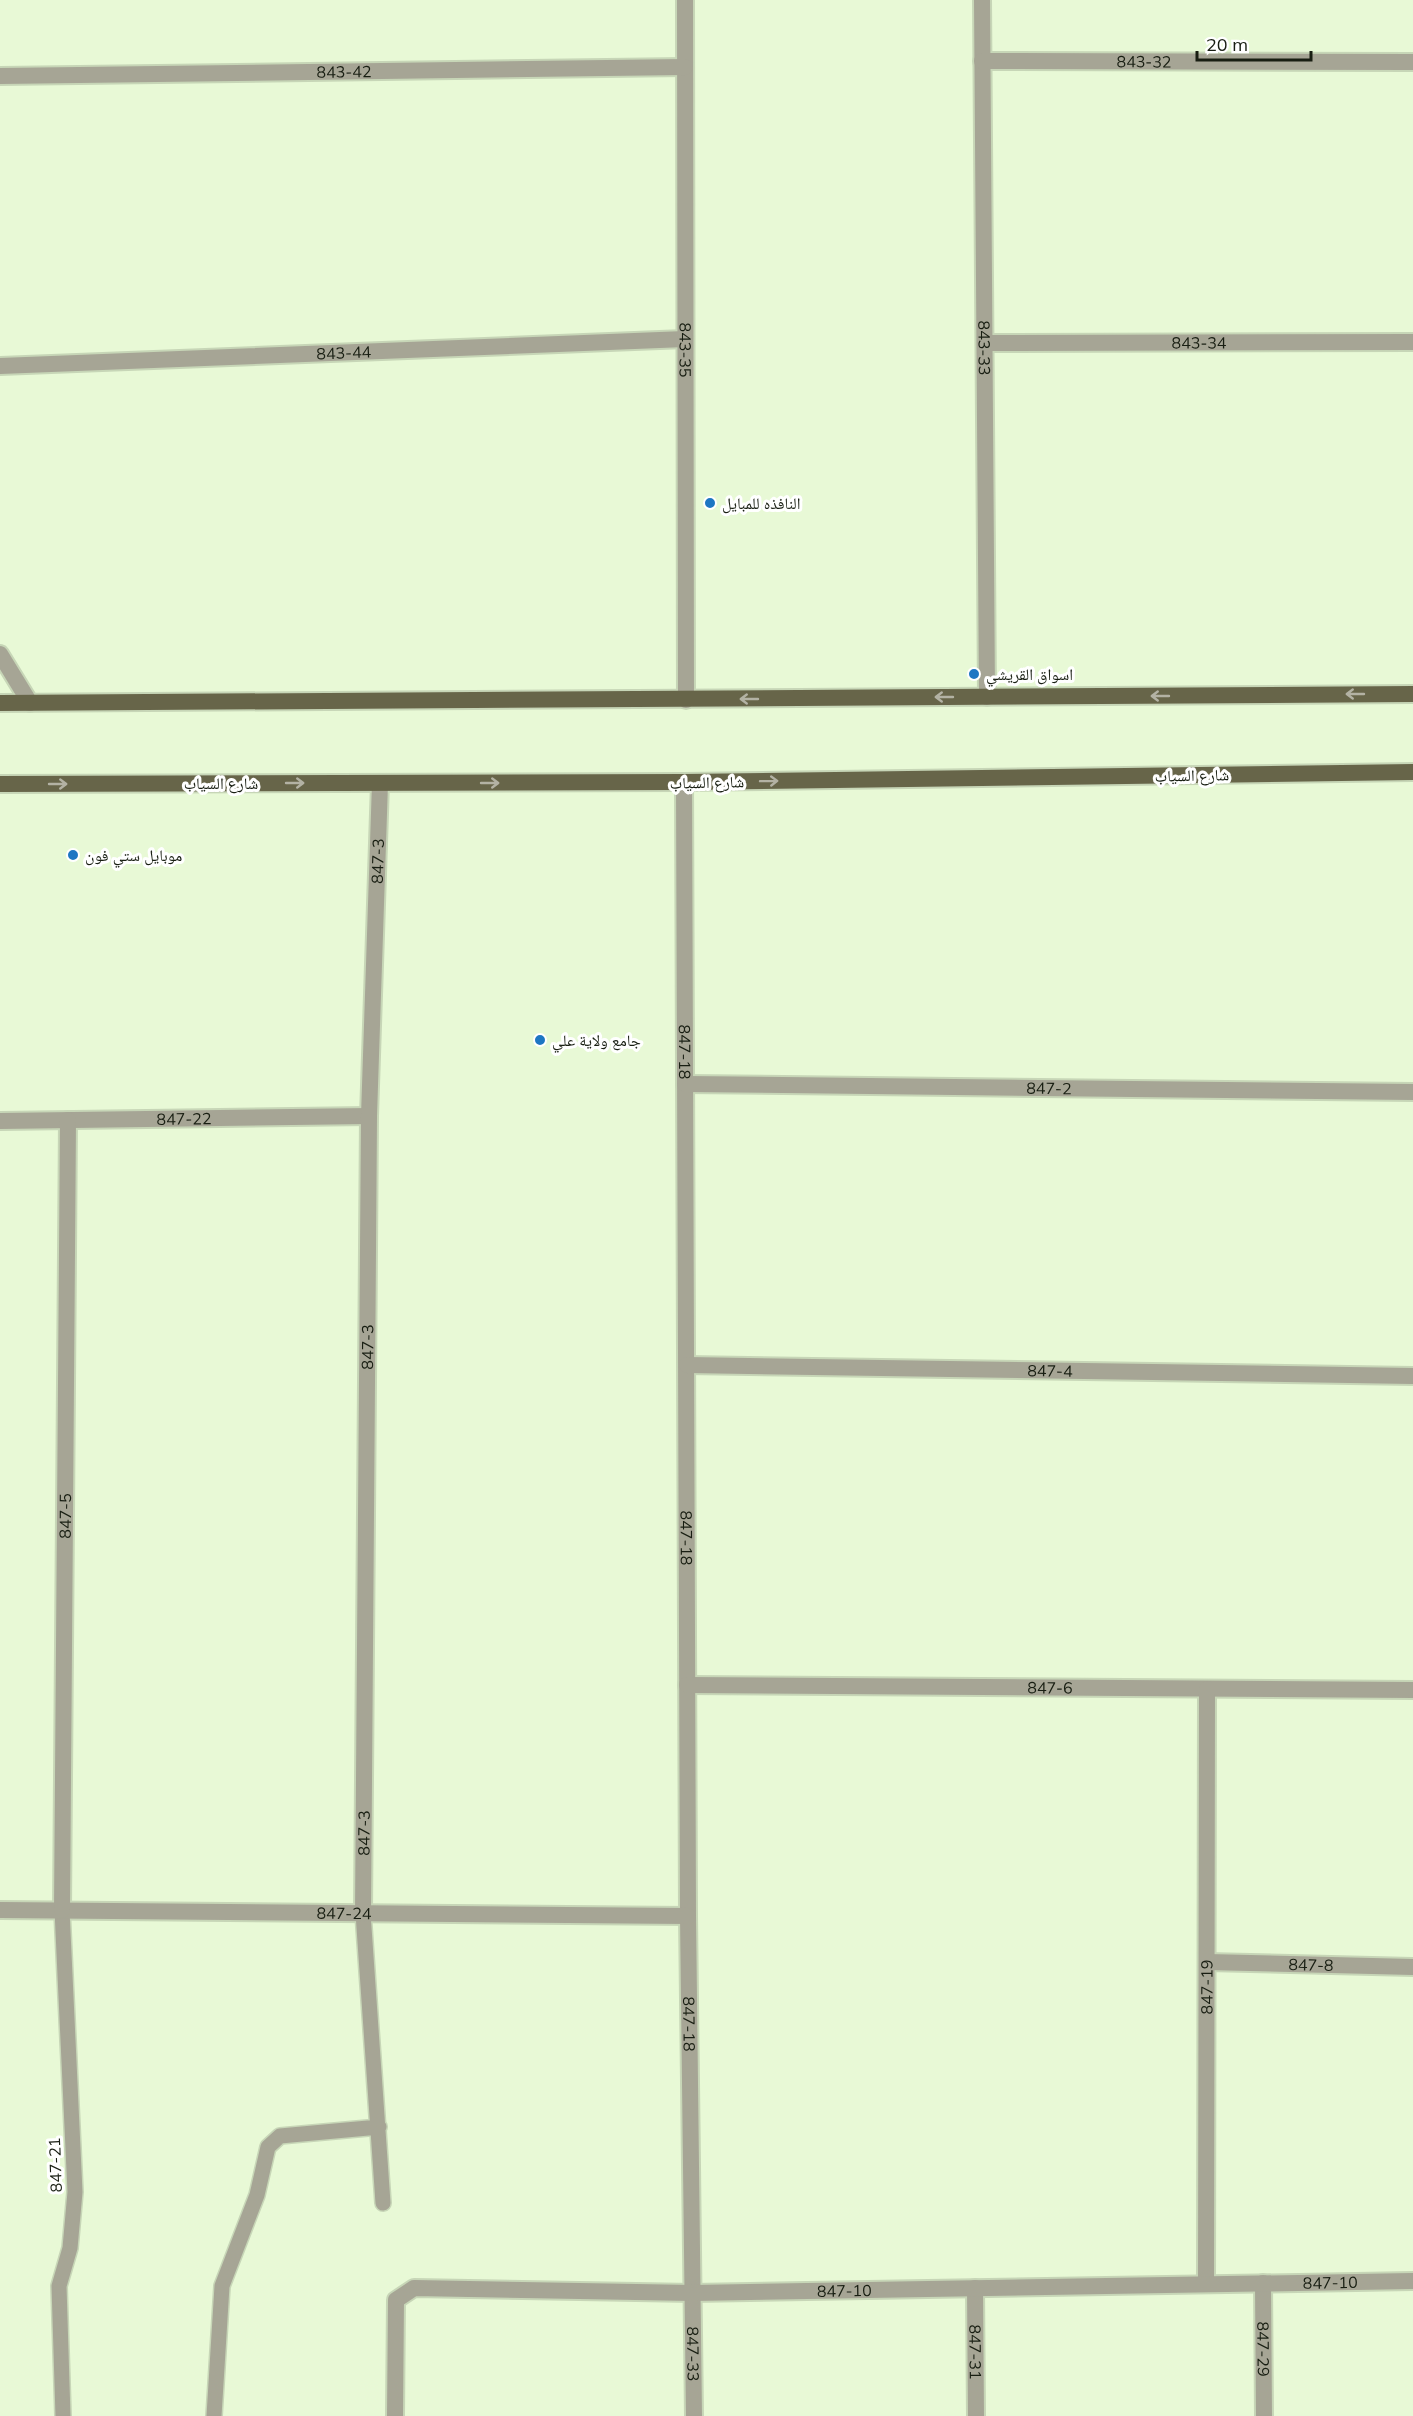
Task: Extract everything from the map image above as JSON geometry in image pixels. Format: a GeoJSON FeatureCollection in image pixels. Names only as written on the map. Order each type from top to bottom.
{"type":"FeatureCollection","features":[{"type":"Feature","properties":{"kind":"main road"},"geometry":{"type":"LineString","coordinates":[[0,703],[1413,694]]}},
{"type":"Feature","properties":{"kind":"main road","name":"شارع السياب"},"geometry":{"type":"LineString","coordinates":[[0,784],[684,782],[1413,772]]}},
{"type":"Feature","properties":{"kind":"street","name":"843-35"},"geometry":{"type":"LineString","coordinates":[[685,0],[686,700]]}},
{"type":"Feature","properties":{"kind":"street","name":"843-33"},"geometry":{"type":"LineString","coordinates":[[982,0],[987,697]]}},
{"type":"Feature","properties":{"kind":"street","name":"843-32"},"geometry":{"type":"LineString","coordinates":[[982,61],[1413,62]]}},
{"type":"Feature","properties":{"kind":"street","name":"843-42"},"geometry":{"type":"LineString","coordinates":[[0,76],[686,67]]}},
{"type":"Feature","properties":{"kind":"street","name":"843-44"},"geometry":{"type":"LineString","coordinates":[[0,366],[685,339]]}},
{"type":"Feature","properties":{"kind":"street","name":"843-34"},"geometry":{"type":"LineString","coordinates":[[985,343],[1413,342]]}},
{"type":"Feature","properties":{"kind":"street"},"geometry":{"type":"LineString","coordinates":[[0,654],[30,703]]}},
{"type":"Feature","properties":{"kind":"street","name":"847-18"},"geometry":{"type":"LineString","coordinates":[[684,782],[688,1916],[693,2293]]}},
{"type":"Feature","properties":{"kind":"street","name":"847-3"},"geometry":{"type":"LineString","coordinates":[[363,1913],[369,1116],[380,783]]}},
{"type":"Feature","properties":{"kind":"street","name":"847-2"},"geometry":{"type":"LineString","coordinates":[[685,1084],[1413,1092]]}},
{"type":"Feature","properties":{"kind":"street","name":"847-22"},"geometry":{"type":"LineString","coordinates":[[0,1121],[369,1116]]}},
{"type":"Feature","properties":{"kind":"street","name":"847-5"},"geometry":{"type":"LineString","coordinates":[[62,1910],[69,1120]]}},
{"type":"Feature","properties":{"kind":"street","name":"847-4"},"geometry":{"type":"LineString","coordinates":[[687,1365],[1413,1376]]}},
{"type":"Feature","properties":{"kind":"street","name":"847-6"},"geometry":{"type":"LineString","coordinates":[[687,1685],[1413,1690]]}},
{"type":"Feature","properties":{"kind":"street","name":"847-19"},"geometry":{"type":"LineString","coordinates":[[1206,2284],[1208,1689]]}},
{"type":"Feature","properties":{"kind":"street","name":"847-24"},"geometry":{"type":"LineString","coordinates":[[0,1910],[688,1916]]}},
{"type":"Feature","properties":{"kind":"street","name":"847-8"},"geometry":{"type":"LineString","coordinates":[[1207,1962],[1413,1967]]}},
{"type":"Feature","properties":{"kind":"street","name":"847-10"},"geometry":{"type":"LineString","coordinates":[[395,2416],[396,2300],[414,2288],[693,2293],[1413,2281]]}},
{"type":"Feature","properties":{"kind":"street","name":"847-29"},"geometry":{"type":"LineString","coordinates":[[1263,2283],[1264,2416]]}},
{"type":"Feature","properties":{"kind":"street","name":"847-31"},"geometry":{"type":"LineString","coordinates":[[975,2288],[976,2416]]}},
{"type":"Feature","properties":{"kind":"street","name":"847-33"},"geometry":{"type":"LineString","coordinates":[[693,2293],[694,2416]]}},
{"type":"Feature","properties":{"kind":"lane","name":"847-21"},"geometry":{"type":"LineString","coordinates":[[62,1910],[75,2192],[70,2248],[59,2286],[63,2416]]}},
{"type":"Feature","properties":{"kind":"lane"},"geometry":{"type":"LineString","coordinates":[[363,1913],[384,2203]]}},
{"type":"Feature","properties":{"kind":"lane"},"geometry":{"type":"LineString","coordinates":[[214,2416],[222,2286],[257,2195],[268,2147],[280,2136],[291,2134],[379,2127]]}},
{"type":"Feature","properties":{"kind":"place","name":"النافذه للمبايل"},"geometry":{"type":"Point","coordinates":[710,503]}},
{"type":"Feature","properties":{"kind":"place","name":"اسواق القريشي"},"geometry":{"type":"Point","coordinates":[974,674]}},
{"type":"Feature","properties":{"kind":"place","name":"موبايل ستي فون"},"geometry":{"type":"Point","coordinates":[73,855]}},
{"type":"Feature","properties":{"kind":"place","name":"جامع ولاية علي"},"geometry":{"type":"Point","coordinates":[540,1040]}}]}
